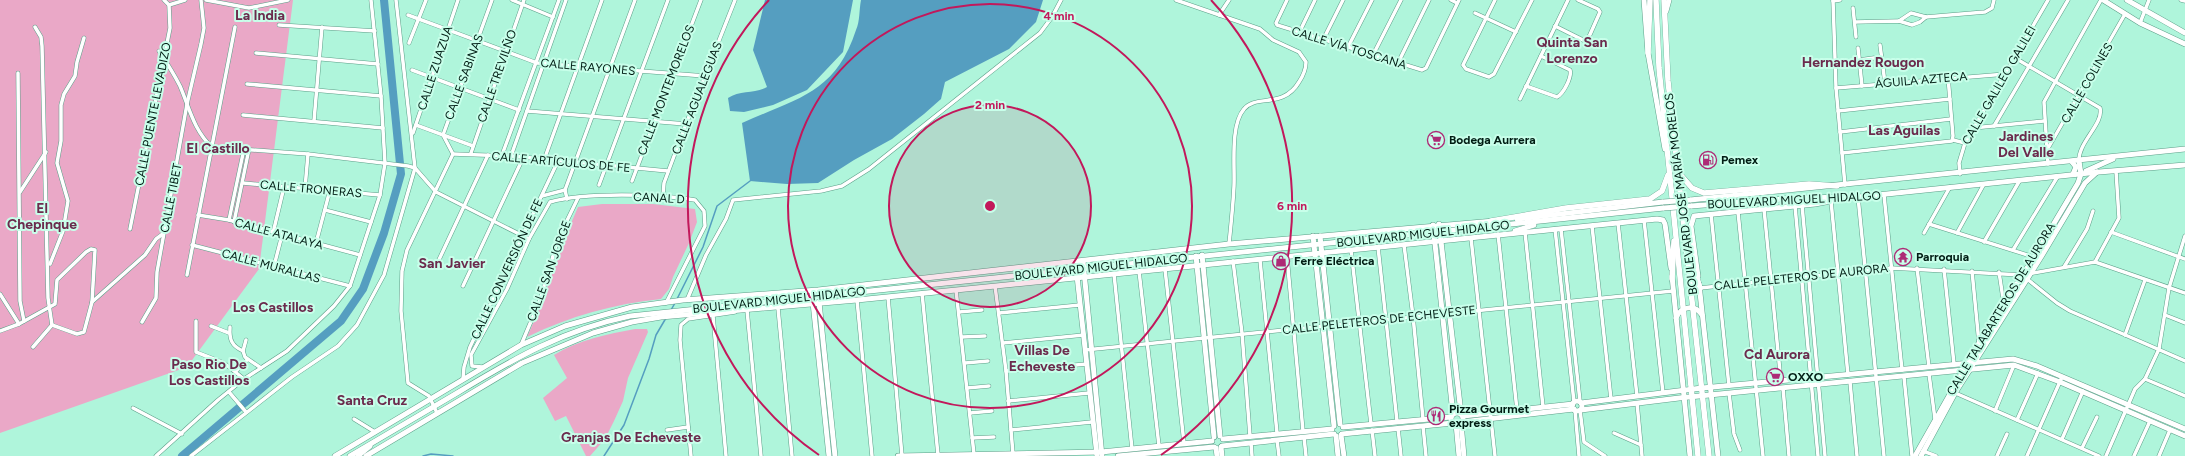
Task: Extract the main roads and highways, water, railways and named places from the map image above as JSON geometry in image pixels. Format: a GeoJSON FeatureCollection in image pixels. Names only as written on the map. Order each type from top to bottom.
{"type":"FeatureCollection","features":[{"type":"Feature","properties":{"kind":"main road"},"geometry":{"type":"LineString","coordinates":[[1648,53],[1650,0]]}},
{"type":"Feature","properties":{"kind":"main road","name":"BOULEVARD JOSÉ MARÍA MORELOS"},"geometry":{"type":"LineString","coordinates":[[1656,0],[1659,68],[1698,456]]}},
{"type":"Feature","properties":{"kind":"main road","name":"BOULEVARD JOSÉ MARÍA MORELOS"},"geometry":{"type":"LineString","coordinates":[[1664,0],[1668,81],[1709,456]]}},
{"type":"Feature","properties":{"kind":"main road"},"geometry":{"type":"LineString","coordinates":[[1491,221],[1566,208],[1650,199],[1662,191],[1669,169]]}},
{"type":"Feature","properties":{"kind":"main road"},"geometry":{"type":"LineString","coordinates":[[1678,171],[1692,188],[1704,193],[1809,184],[1836,186]]}},
{"type":"Feature","properties":{"kind":"main road"},"geometry":{"type":"LineString","coordinates":[[1672,278],[1675,224]]}},
{"type":"Feature","properties":{"kind":"main road"},"geometry":{"type":"LineString","coordinates":[[1685,231],[1696,280],[1700,288]]}},
{"type":"Feature","properties":{"kind":"water"},"geometry":{"type":"Polygon","coordinates":[[[765,0],[853,0],[843,52],[807,90],[773,105],[744,112],[730,111],[728,98],[737,94],[758,91],[767,87],[753,50],[765,0]]]}},
{"type":"Feature","properties":{"kind":"water"},"geometry":{"type":"Polygon","coordinates":[[[861,0],[1043,0],[1036,22],[1009,49],[945,82],[941,99],[892,139],[854,160],[818,183],[787,184],[750,181],[742,123],[797,99],[812,91],[825,81],[837,68],[847,51],[857,27],[861,0]]]}},
{"type":"Feature","properties":{"kind":"waterway"},"geometry":{"type":"LineString","coordinates":[[182,456],[341,321],[363,289],[384,233],[401,174],[384,0]]}},
{"type":"Feature","properties":{"kind":"waterway"},"geometry":{"type":"LineString","coordinates":[[677,299],[703,247],[717,206],[750,181]]}},
{"type":"Feature","properties":{"kind":"waterway"},"geometry":{"type":"LineString","coordinates":[[671,310],[675,303]]}},
{"type":"Feature","properties":{"kind":"waterway"},"geometry":{"type":"LineString","coordinates":[[604,456],[624,425],[649,359],[656,335],[666,318]]}},
{"type":"Feature","properties":{"kind":"waterway"},"geometry":{"type":"LineString","coordinates":[[423,456],[431,454],[453,456]]}},
{"type":"Feature","properties":{"kind":"place","name":"Bodega Aurrera"},"geometry":{"type":"Point","coordinates":[1436,140]}},
{"type":"Feature","properties":{"kind":"place","name":"Pemex"},"geometry":{"type":"Point","coordinates":[1708,160]}},
{"type":"Feature","properties":{"kind":"place","name":"Parroquia"},"geometry":{"type":"Point","coordinates":[1903,257]}},
{"type":"Feature","properties":{"kind":"place","name":"Ferre Eléctrica"},"geometry":{"type":"Point","coordinates":[1281,261]}},
{"type":"Feature","properties":{"kind":"place","name":"OXXO"},"geometry":{"type":"Point","coordinates":[1775,377]}},
{"type":"Feature","properties":{"kind":"place","name":"Pizza Gourmet express"},"geometry":{"type":"Point","coordinates":[1436,416]}},
{"type":"Feature","properties":{"kind":"district","name":"La India"},"geometry":{"type":"Point","coordinates":[260,15]}},
{"type":"Feature","properties":{"kind":"district","name":"Quinta San Lorenzo"},"geometry":{"type":"Point","coordinates":[1572,50]}},
{"type":"Feature","properties":{"kind":"district","name":"Hernandez Rougon"},"geometry":{"type":"Point","coordinates":[1863,62]}},
{"type":"Feature","properties":{"kind":"district","name":"Las Aguilas"},"geometry":{"type":"Point","coordinates":[1904,130]}},
{"type":"Feature","properties":{"kind":"district","name":"Jardines Del Valle"},"geometry":{"type":"Point","coordinates":[2026,144]}},
{"type":"Feature","properties":{"kind":"district","name":"El Castillo"},"geometry":{"type":"Point","coordinates":[218,148]}},
{"type":"Feature","properties":{"kind":"district","name":"El Chepinque"},"geometry":{"type":"Point","coordinates":[42,216]}},
{"type":"Feature","properties":{"kind":"district","name":"San Javier"},"geometry":{"type":"Point","coordinates":[452,263]}},
{"type":"Feature","properties":{"kind":"district","name":"Los Castillos"},"geometry":{"type":"Point","coordinates":[273,307]}},
{"type":"Feature","properties":{"kind":"district","name":"Cd Aurora"},"geometry":{"type":"Point","coordinates":[1777,354]}},
{"type":"Feature","properties":{"kind":"district","name":"Villas De Echeveste"},"geometry":{"type":"Point","coordinates":[1042,358]}},
{"type":"Feature","properties":{"kind":"district","name":"Paso Rio De Los Castillos"},"geometry":{"type":"Point","coordinates":[209,372]}},
{"type":"Feature","properties":{"kind":"district","name":"Santa Cruz"},"geometry":{"type":"Point","coordinates":[372,400]}},
{"type":"Feature","properties":{"kind":"district","name":"Granjas De Echeveste"},"geometry":{"type":"Point","coordinates":[631,437]}}]}
